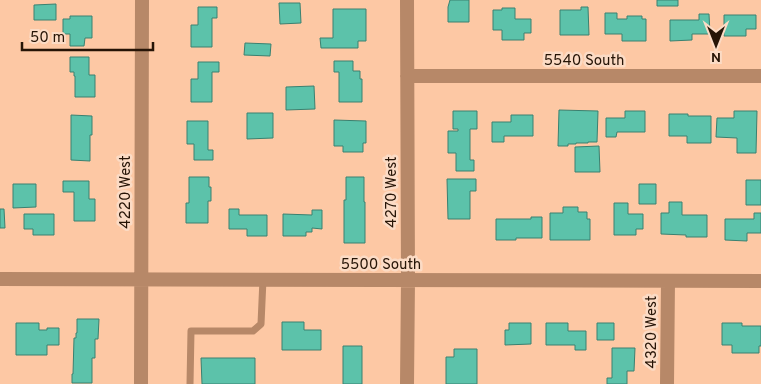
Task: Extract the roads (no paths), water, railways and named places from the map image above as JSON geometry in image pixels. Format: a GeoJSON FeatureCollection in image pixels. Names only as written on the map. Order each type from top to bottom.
{"type":"FeatureCollection","features":[{"type":"Feature","properties":{"kind":"street","name":"4220 West"},"geometry":{"type":"LineString","coordinates":[[141,384],[142,0]]}},
{"type":"Feature","properties":{"kind":"street","name":"4270 West"},"geometry":{"type":"LineString","coordinates":[[407,0],[407,384]]}},
{"type":"Feature","properties":{"kind":"street","name":"5540 South"},"geometry":{"type":"LineString","coordinates":[[407,76],[761,76]]}},
{"type":"Feature","properties":{"kind":"street","name":"5500 South"},"geometry":{"type":"LineString","coordinates":[[0,279],[761,281]]}},
{"type":"Feature","properties":{"kind":"street","name":"4320 West"},"geometry":{"type":"LineString","coordinates":[[667,384],[668,281]]}},
{"type":"Feature","properties":{"kind":"lane"},"geometry":{"type":"LineString","coordinates":[[190,384],[191,331],[253,331],[262,324],[263,279]]}}]}
